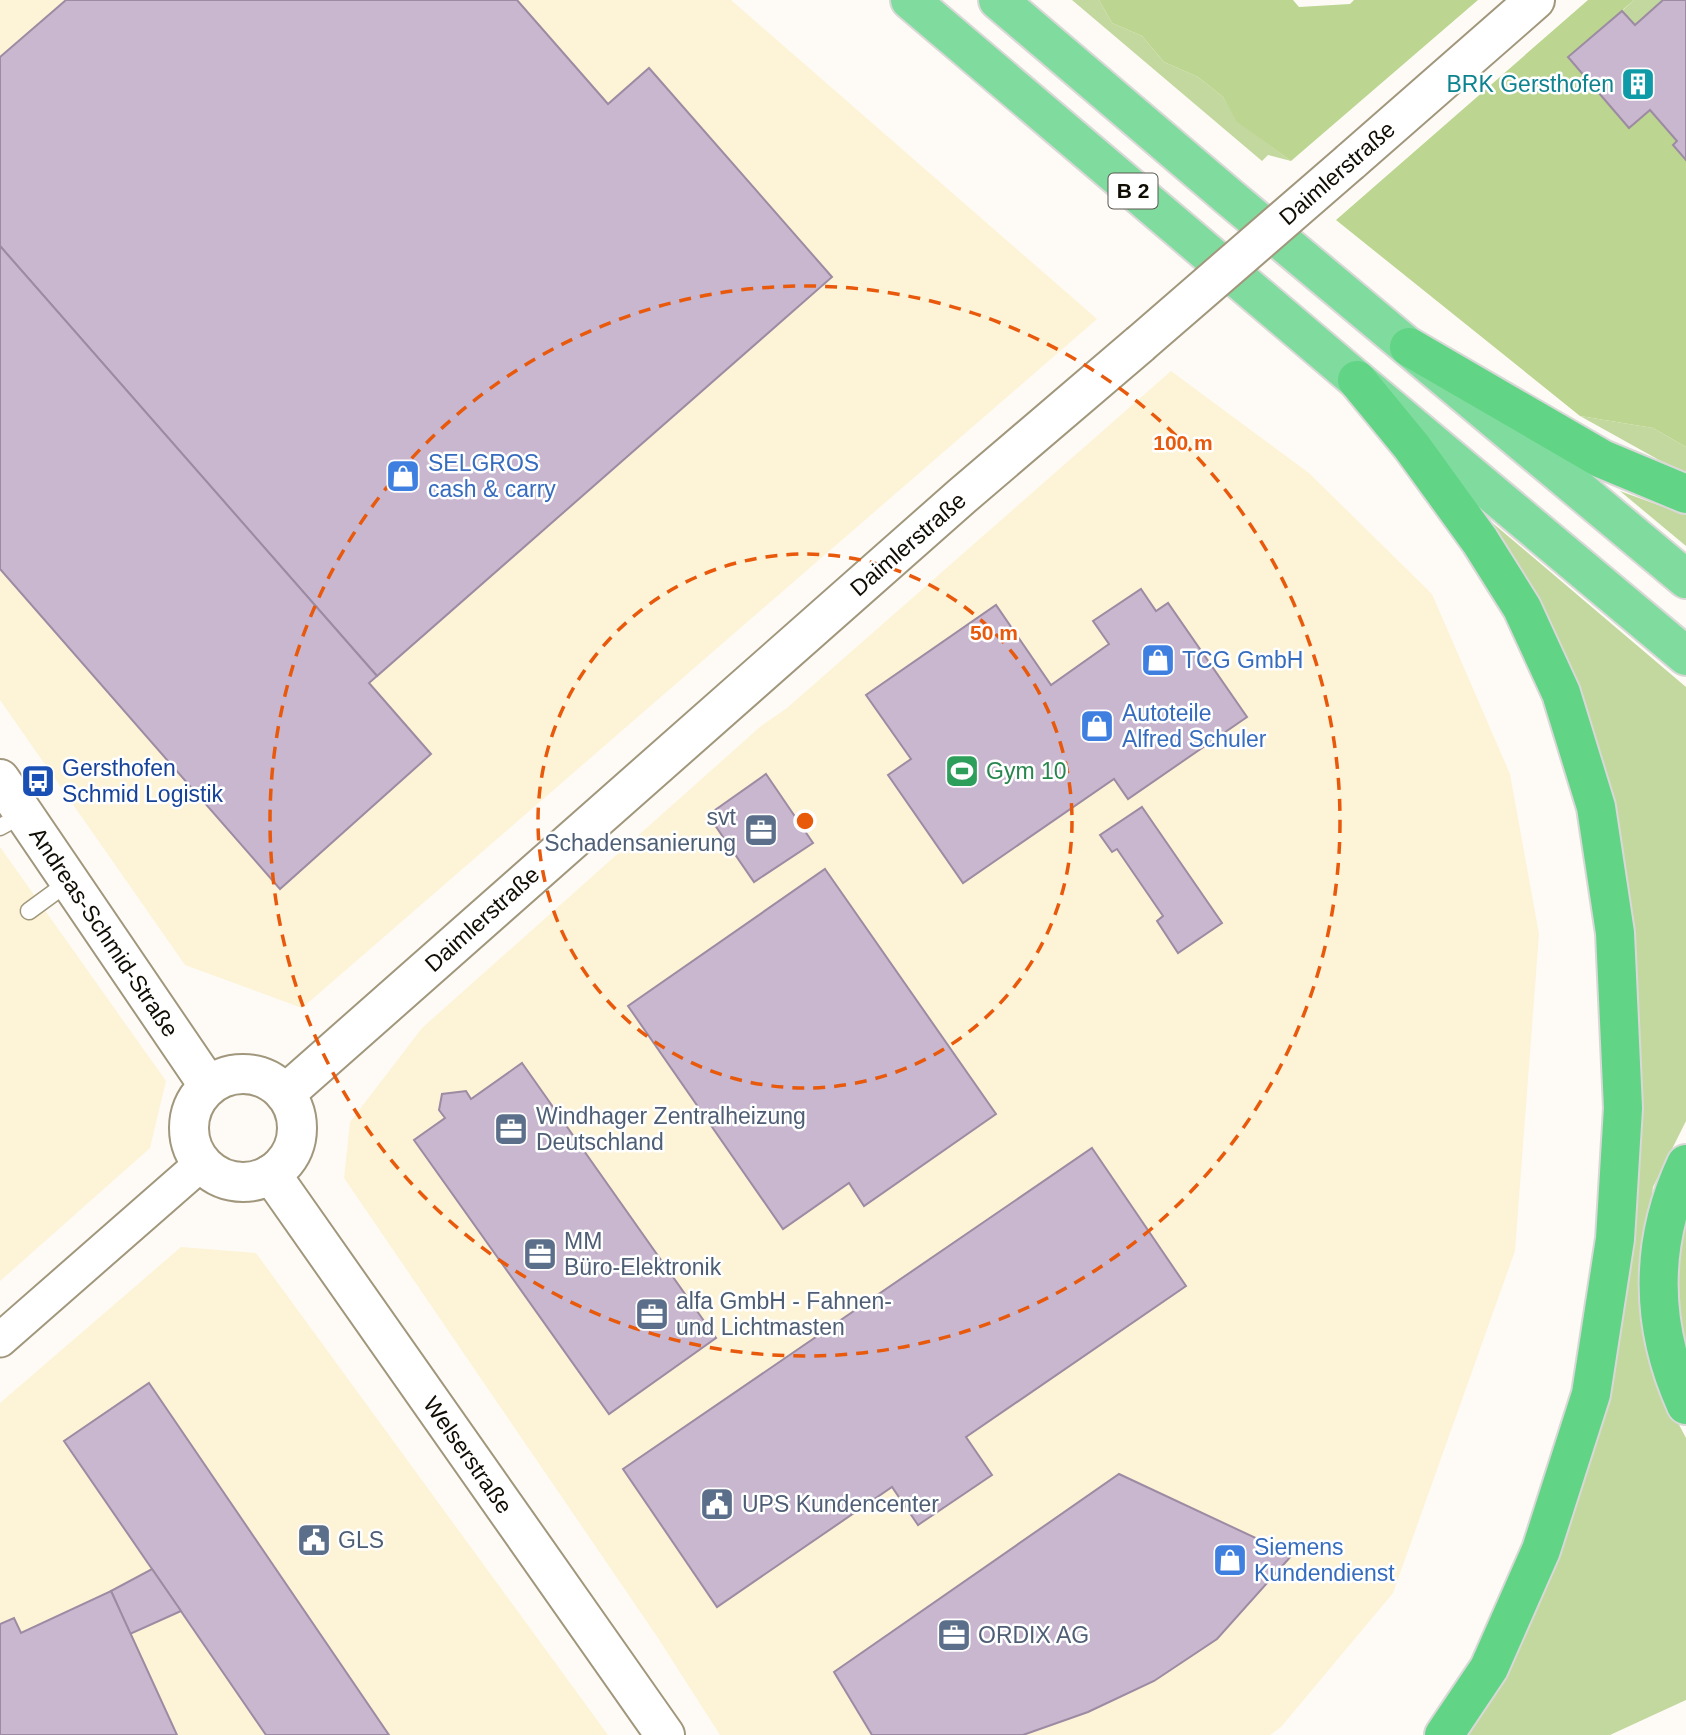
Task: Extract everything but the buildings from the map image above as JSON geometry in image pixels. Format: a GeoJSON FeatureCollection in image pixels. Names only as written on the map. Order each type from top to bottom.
{"type":"FeatureCollection","features":[{"type":"Feature","properties":{"kind":"highway","name":"B 2"},"geometry":{"type":"LineString","coordinates":[[910,0],[1686,656]]}},
{"type":"Feature","properties":{"kind":"highway","name":"B 2"},"geometry":{"type":"LineString","coordinates":[[998,0],[1686,579]]}},
{"type":"Feature","properties":{"kind":"highway"},"geometry":{"type":"LineString","coordinates":[[1409,347],[1602,459],[1686,494]]}},
{"type":"Feature","properties":{"kind":"highway"},"geometry":{"type":"LineString","coordinates":[[1357,380],[1412,447],[1480,541],[1522,608],[1561,693],[1596,807],[1615,933],[1623,1108],[1615,1239],[1591,1394],[1541,1550],[1489,1668],[1444,1735]]}},
{"type":"Feature","properties":{"kind":"highway"},"geometry":{"type":"LineString","coordinates":[[1686,1164],[1666,1216],[1659,1251],[1659,1311],[1674,1379],[1686,1405]]}},
{"type":"Feature","properties":{"kind":"street","name":"Daimlerstraße"},"geometry":{"type":"LineString","coordinates":[[285,1094],[952,505],[1535,0]]}},
{"type":"Feature","properties":{"kind":"street","name":"Andreas-Schmid-Straße"},"geometry":{"type":"LineString","coordinates":[[0,779],[12,820],[70,881],[208,1085]]}},
{"type":"Feature","properties":{"kind":"street"},"geometry":{"type":"LineString","coordinates":[[239,1074],[272,1082],[285,1094],[294,1108],[297,1139],[289,1157],[278,1171],[261,1180],[243,1183],[223,1180],[207,1171],[189,1138],[189,1119],[195,1101],[208,1085],[239,1074]]}},
{"type":"Feature","properties":{"kind":"street"},"geometry":{"type":"LineString","coordinates":[[0,1340],[201,1164]]}},
{"type":"Feature","properties":{"kind":"street","name":"Welserstraße"},"geometry":{"type":"LineString","coordinates":[[271,1174],[665,1735]]}},
{"type":"Feature","properties":{"kind":"lane"},"geometry":{"type":"LineString","coordinates":[[29,911],[70,881]]}},
{"type":"Feature","properties":{"kind":"shaded area"},"geometry":{"type":"Polygon","coordinates":[[[0,0],[731,0],[1097,319],[302,1008],[185,965],[0,700],[0,0]]]}},
{"type":"Feature","properties":{"kind":"shaded area"},"geometry":{"type":"Polygon","coordinates":[[[1171,371],[1309,473],[1432,594],[1510,774],[1539,934],[1515,1251],[1393,1593],[1281,1727],[1270,1735],[720,1735],[656,1635],[344,1178],[350,1122],[422,1028],[761,726],[787,708],[1171,371]]]}},
{"type":"Feature","properties":{"kind":"shaded area"},"geometry":{"type":"Polygon","coordinates":[[[0,847],[166,1081],[150,1148],[0,1281],[0,847]]]}},
{"type":"Feature","properties":{"kind":"shaded area"},"geometry":{"type":"Polygon","coordinates":[[[181,1247],[256,1253],[608,1735],[0,1735],[0,1403],[181,1247]]]}},
{"type":"Feature","properties":{"kind":"green space"},"geometry":{"type":"Polygon","coordinates":[[[1072,0],[1099,0],[1112,23],[1142,36],[1164,62],[1198,77],[1223,97],[1238,122],[1291,161],[1268,155],[1262,161],[1072,0]]]}},
{"type":"Feature","properties":{"kind":"green space"},"geometry":{"type":"Polygon","coordinates":[[[1099,0],[1293,0],[1299,7],[1350,4],[1354,0],[1478,0],[1291,161],[1237,122],[1223,97],[1198,77],[1164,62],[1142,36],[1112,23],[1099,0]]]}},
{"type":"Feature","properties":{"kind":"green space"},"geometry":{"type":"Polygon","coordinates":[[[1588,0],[1634,0],[1568,58],[1629,128],[1650,110],[1677,141],[1673,145],[1686,160],[1686,447],[1653,428],[1580,416],[1336,220],[1588,0]]]}},
{"type":"Feature","properties":{"kind":"green space"},"geometry":{"type":"Polygon","coordinates":[[[1634,0],[1663,0],[1635,25],[1622,11],[1634,0]]]}},
{"type":"Feature","properties":{"kind":"green space"},"geometry":{"type":"Polygon","coordinates":[[[1580,416],[1653,428],[1686,447],[1686,472],[1659,460],[1580,416]]]}},
{"type":"Feature","properties":{"kind":"green space"},"geometry":{"type":"Polygon","coordinates":[[[1620,491],[1686,515],[1686,546],[1620,491]]]}},
{"type":"Feature","properties":{"kind":"green space"},"geometry":{"type":"Polygon","coordinates":[[[1482,514],[1686,687],[1686,1121],[1653,1187],[1640,1286],[1654,1377],[1686,1438],[1686,1700],[1610,1735],[1466,1735],[1518,1644],[1559,1558],[1586,1465],[1626,1268],[1640,1052],[1623,874],[1482,514]]]}},
{"type":"Feature","properties":{"kind":"green space"},"geometry":{"type":"Polygon","coordinates":[[[1686,1215],[1686,1362],[1674,1319],[1680,1228],[1686,1215]]]}},
{"type":"Feature","properties":{"kind":"place","name":"BRK Gersthofen"},"geometry":{"type":"Point","coordinates":[1638,84]}},
{"type":"Feature","properties":{"kind":"place","name":"SELGROS cash & carry"},"geometry":{"type":"Point","coordinates":[403,476]}},
{"type":"Feature","properties":{"kind":"place","name":"TCG GmbH"},"geometry":{"type":"Point","coordinates":[1158,660]}},
{"type":"Feature","properties":{"kind":"place","name":"Autoteile Alfred Schuler"},"geometry":{"type":"Point","coordinates":[1097,726]}},
{"type":"Feature","properties":{"kind":"place","name":"Gym 10"},"geometry":{"type":"Point","coordinates":[962,771]}},
{"type":"Feature","properties":{"kind":"place","name":"Gersthofen Schmid Logistik"},"geometry":{"type":"Point","coordinates":[38,781]}},
{"type":"Feature","properties":{"kind":"place","name":"svt Schadensanierung"},"geometry":{"type":"Point","coordinates":[761,830]}},
{"type":"Feature","properties":{"kind":"place","name":"Windhager Zentralheizung Deutschland"},"geometry":{"type":"Point","coordinates":[511,1129]}},
{"type":"Feature","properties":{"kind":"place","name":"MM Büro-Elektronik"},"geometry":{"type":"Point","coordinates":[540,1254]}},
{"type":"Feature","properties":{"kind":"place","name":"alfa GmbH - Fahnen- und Lichtmasten"},"geometry":{"type":"Point","coordinates":[652,1314]}},
{"type":"Feature","properties":{"kind":"place","name":"UPS Kundencenter"},"geometry":{"type":"Point","coordinates":[717,1504]}},
{"type":"Feature","properties":{"kind":"place","name":"GLS"},"geometry":{"type":"Point","coordinates":[314,1540]}},
{"type":"Feature","properties":{"kind":"place","name":"Siemens Kundendienst"},"geometry":{"type":"Point","coordinates":[1230,1560]}},
{"type":"Feature","properties":{"kind":"place","name":"ORDIX AG"},"geometry":{"type":"Point","coordinates":[954,1635]}}]}
